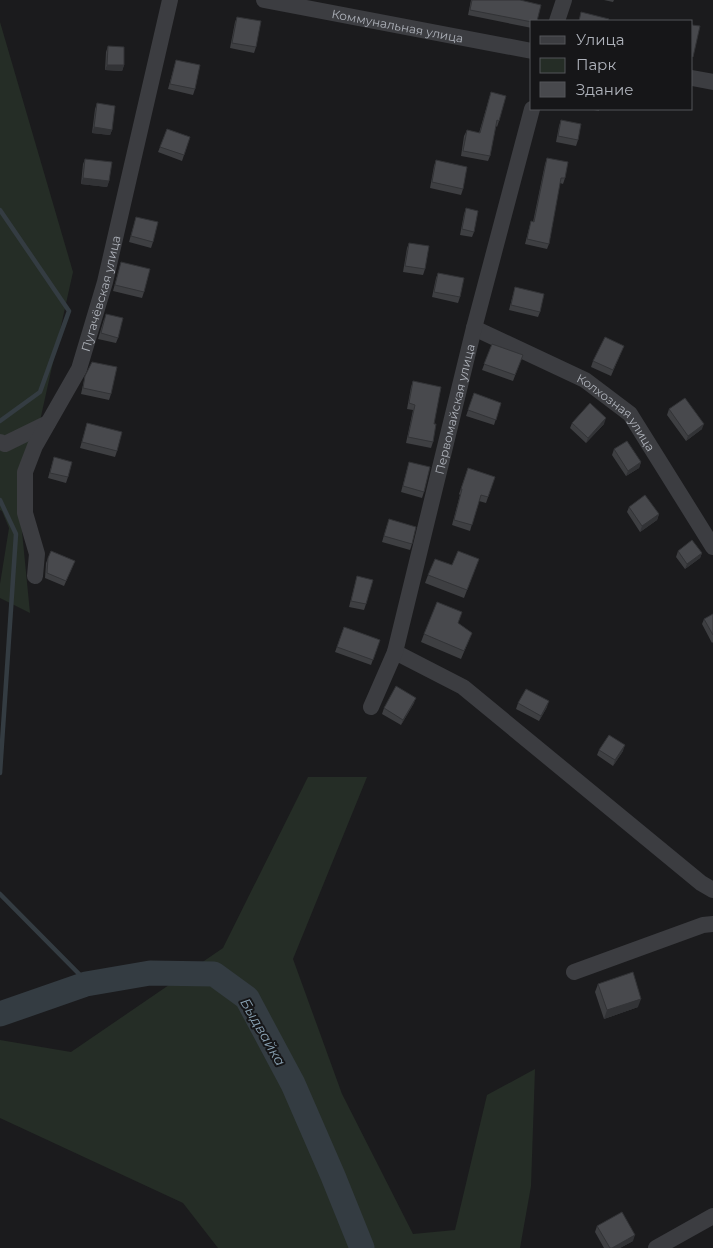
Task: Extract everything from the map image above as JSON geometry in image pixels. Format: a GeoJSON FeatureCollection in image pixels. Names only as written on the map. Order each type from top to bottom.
{"type":"FeatureCollection","features":[{"type":"Feature","properties":{"kind":"street","name":"Пугачёвская улица"},"geometry":{"type":"LineString","coordinates":[[34,576],[37,554],[25,513],[26,472],[35,446],[79,368],[105,282],[170,0]]}},
{"type":"Feature","properties":{"kind":"street","name":"Коммунальная улица"},"geometry":{"type":"LineString","coordinates":[[264,0],[530,51]]}},
{"type":"Feature","properties":{"kind":"street"},"geometry":{"type":"LineString","coordinates":[[557,20],[564,0]]}},
{"type":"Feature","properties":{"kind":"street"},"geometry":{"type":"LineString","coordinates":[[693,78],[713,82]]}},
{"type":"Feature","properties":{"kind":"street","name":"Первомайская улица"},"geometry":{"type":"LineString","coordinates":[[371,707],[395,652],[474,328],[532,110]]}},
{"type":"Feature","properties":{"kind":"street","name":"Колхозная улица"},"geometry":{"type":"LineString","coordinates":[[474,328],[585,380],[630,414],[713,547]]}},
{"type":"Feature","properties":{"kind":"street"},"geometry":{"type":"LineString","coordinates":[[0,442],[5,444],[48,423]]}},
{"type":"Feature","properties":{"kind":"street"},"geometry":{"type":"LineString","coordinates":[[395,652],[463,687],[701,883],[713,890]]}},
{"type":"Feature","properties":{"kind":"street"},"geometry":{"type":"LineString","coordinates":[[574,972],[704,925],[713,924]]}},
{"type":"Feature","properties":{"kind":"street"},"geometry":{"type":"LineString","coordinates":[[656,1248],[713,1216]]}},
{"type":"Feature","properties":{"kind":"green space"},"geometry":{"type":"Polygon","coordinates":[[[0,22],[73,272],[20,511],[30,613],[0,598],[0,584],[9,528],[0,510],[0,22]]]}},
{"type":"Feature","properties":{"kind":"green space"},"geometry":{"type":"Polygon","coordinates":[[[308,777],[367,777],[293,959],[342,1094],[413,1234],[455,1230],[487,1095],[535,1069],[531,1186],[520,1248],[218,1248],[183,1203],[0,1118],[0,1040],[71,1052],[223,948],[308,777]]]}},
{"type":"Feature","properties":{"kind":"building"},"geometry":{"type":"Polygon","coordinates":[[[472,0],[520,0],[541,5],[537,20],[530,20],[530,22],[470,10],[472,0]]]}},
{"type":"Feature","properties":{"kind":"building"},"geometry":{"type":"Polygon","coordinates":[[[581,12],[609,19],[608,20],[579,20],[581,12]]]}},
{"type":"Feature","properties":{"kind":"building"},"geometry":{"type":"Polygon","coordinates":[[[237,17],[261,21],[256,47],[232,43],[237,17]]]}},
{"type":"Feature","properties":{"kind":"building"},"geometry":{"type":"Polygon","coordinates":[[[693,25],[700,26],[693,57],[693,25]]]}},
{"type":"Feature","properties":{"kind":"building"},"geometry":{"type":"Polygon","coordinates":[[[108,46],[124,47],[124,65],[107,65],[108,46]]]}},
{"type":"Feature","properties":{"kind":"building"},"geometry":{"type":"Polygon","coordinates":[[[176,60],[200,65],[195,89],[170,84],[176,60]]]}},
{"type":"Feature","properties":{"kind":"building"},"geometry":{"type":"Polygon","coordinates":[[[491,92],[506,96],[499,121],[497,120],[490,156],[463,151],[467,130],[480,133],[491,92]]]}},
{"type":"Feature","properties":{"kind":"building"},"geometry":{"type":"Polygon","coordinates":[[[97,103],[115,106],[112,130],[94,127],[97,103]]]}},
{"type":"Feature","properties":{"kind":"building"},"geometry":{"type":"Polygon","coordinates":[[[561,120],[581,124],[578,140],[558,136],[561,120]]]}},
{"type":"Feature","properties":{"kind":"building"},"geometry":{"type":"Polygon","coordinates":[[[167,129],[190,137],[184,155],[160,147],[167,129]]]}},
{"type":"Feature","properties":{"kind":"building"},"geometry":{"type":"Polygon","coordinates":[[[547,158],[568,162],[565,178],[561,178],[549,244],[527,239],[531,221],[534,222],[547,158]]]}},
{"type":"Feature","properties":{"kind":"building"},"geometry":{"type":"Polygon","coordinates":[[[85,159],[112,162],[109,181],[83,178],[85,159]]]}},
{"type":"Feature","properties":{"kind":"building"},"geometry":{"type":"Polygon","coordinates":[[[436,160],[467,167],[463,189],[432,182],[436,160]]]}},
{"type":"Feature","properties":{"kind":"building"},"geometry":{"type":"Polygon","coordinates":[[[466,208],[478,211],[474,232],[462,229],[466,208]]]}},
{"type":"Feature","properties":{"kind":"building"},"geometry":{"type":"Polygon","coordinates":[[[136,217],[158,222],[153,242],[131,236],[136,217]]]}},
{"type":"Feature","properties":{"kind":"building"},"geometry":{"type":"Polygon","coordinates":[[[409,243],[429,246],[425,269],[405,266],[409,243]]]}},
{"type":"Feature","properties":{"kind":"building"},"geometry":{"type":"Polygon","coordinates":[[[121,262],[150,269],[144,292],[115,285],[121,262]]]}},
{"type":"Feature","properties":{"kind":"building"},"geometry":{"type":"Polygon","coordinates":[[[438,273],[464,278],[460,297],[434,292],[438,273]]]}},
{"type":"Feature","properties":{"kind":"building"},"geometry":{"type":"Polygon","coordinates":[[[515,287],[544,294],[540,312],[511,305],[515,287]]]}},
{"type":"Feature","properties":{"kind":"building"},"geometry":{"type":"Polygon","coordinates":[[[106,314],[123,318],[118,338],[101,333],[106,314]]]}},
{"type":"Feature","properties":{"kind":"building"},"geometry":{"type":"Polygon","coordinates":[[[605,337],[624,346],[613,370],[593,361],[605,337]]]}},
{"type":"Feature","properties":{"kind":"building"},"geometry":{"type":"Polygon","coordinates":[[[492,344],[523,355],[515,375],[484,364],[492,344]]]}},
{"type":"Feature","properties":{"kind":"building"},"geometry":{"type":"Polygon","coordinates":[[[92,362],[117,367],[111,394],[83,388],[85,376],[92,362]]]}},
{"type":"Feature","properties":{"kind":"building"},"geometry":{"type":"Polygon","coordinates":[[[413,381],[441,387],[434,424],[436,424],[433,442],[408,437],[415,405],[409,403],[413,381]]]}},
{"type":"Feature","properties":{"kind":"building"},"geometry":{"type":"Polygon","coordinates":[[[474,393],[501,403],[496,420],[468,410],[474,393]]]}},
{"type":"Feature","properties":{"kind":"building"},"geometry":{"type":"Polygon","coordinates":[[[685,398],[704,424],[688,436],[669,409],[685,398]]]}},
{"type":"Feature","properties":{"kind":"building"},"geometry":{"type":"Polygon","coordinates":[[[590,403],[606,418],[588,438],[572,423],[590,403]]]}},
{"type":"Feature","properties":{"kind":"building"},"geometry":{"type":"Polygon","coordinates":[[[87,423],[122,432],[117,451],[82,442],[87,423]]]}},
{"type":"Feature","properties":{"kind":"building"},"geometry":{"type":"Polygon","coordinates":[[[627,441],[641,462],[628,471],[614,449],[627,441]]]}},
{"type":"Feature","properties":{"kind":"building"},"geometry":{"type":"Polygon","coordinates":[[[54,457],[72,462],[68,477],[50,473],[54,457]]]}},
{"type":"Feature","properties":{"kind":"building"},"geometry":{"type":"Polygon","coordinates":[[[409,462],[430,467],[424,492],[403,486],[409,462]]]}},
{"type":"Feature","properties":{"kind":"building"},"geometry":{"type":"Polygon","coordinates":[[[468,468],[495,477],[488,497],[481,495],[472,525],[454,520],[468,468]]]}},
{"type":"Feature","properties":{"kind":"building"},"geometry":{"type":"Polygon","coordinates":[[[645,495],[659,514],[642,526],[629,507],[645,495]]]}},
{"type":"Feature","properties":{"kind":"building"},"geometry":{"type":"Polygon","coordinates":[[[389,519],[416,527],[412,544],[384,536],[389,519]]]}},
{"type":"Feature","properties":{"kind":"building"},"geometry":{"type":"Polygon","coordinates":[[[692,540],[702,553],[687,564],[678,551],[692,540]]]}},
{"type":"Feature","properties":{"kind":"building"},"geometry":{"type":"Polygon","coordinates":[[[51,551],[75,561],[66,581],[47,573],[48,558],[51,551]]]}},
{"type":"Feature","properties":{"kind":"building"},"geometry":{"type":"Polygon","coordinates":[[[458,551],[479,559],[467,590],[428,575],[435,559],[452,565],[458,551]]]}},
{"type":"Feature","properties":{"kind":"building"},"geometry":{"type":"Polygon","coordinates":[[[357,576],[373,580],[366,604],[351,601],[357,576]]]}},
{"type":"Feature","properties":{"kind":"building"},"geometry":{"type":"Polygon","coordinates":[[[437,602],[462,612],[458,623],[472,633],[464,651],[424,634],[437,602]]]}},
{"type":"Feature","properties":{"kind":"building"},"geometry":{"type":"Polygon","coordinates":[[[713,614],[713,635],[704,619],[713,614]]]}},
{"type":"Feature","properties":{"kind":"building"},"geometry":{"type":"Polygon","coordinates":[[[344,627],[380,640],[373,660],[337,647],[344,627]]]}},
{"type":"Feature","properties":{"kind":"building"},"geometry":{"type":"Polygon","coordinates":[[[396,686],[416,698],[403,720],[384,708],[396,686]]]}},
{"type":"Feature","properties":{"kind":"building"},"geometry":{"type":"Polygon","coordinates":[[[526,689],[549,701],[541,716],[518,703],[526,689]]]}},
{"type":"Feature","properties":{"kind":"building"},"geometry":{"type":"Polygon","coordinates":[[[609,735],[625,745],[615,760],[599,750],[609,735]]]}},
{"type":"Feature","properties":{"kind":"building"},"geometry":{"type":"Polygon","coordinates":[[[633,972],[641,999],[607,1010],[598,984],[633,972]]]}},
{"type":"Feature","properties":{"kind":"building"},"geometry":{"type":"Polygon","coordinates":[[[622,1212],[635,1235],[610,1248],[597,1226],[622,1212]]]}},
{"type":"Feature","properties":{"kind":"waterway"},"geometry":{"type":"LineString","coordinates":[[0,210],[69,311],[40,392],[0,421]]}},
{"type":"Feature","properties":{"kind":"waterway"},"geometry":{"type":"LineString","coordinates":[[0,500],[16,534],[0,773]]}},
{"type":"Feature","properties":{"kind":"waterway"},"geometry":{"type":"LineString","coordinates":[[0,894],[88,983]]}},
{"type":"Feature","properties":{"kind":"waterway","name":"Быдвайка"},"geometry":{"type":"LineString","coordinates":[[0,1014],[86,984],[150,973],[214,974],[247,998],[293,1084],[362,1248]]}}]}
